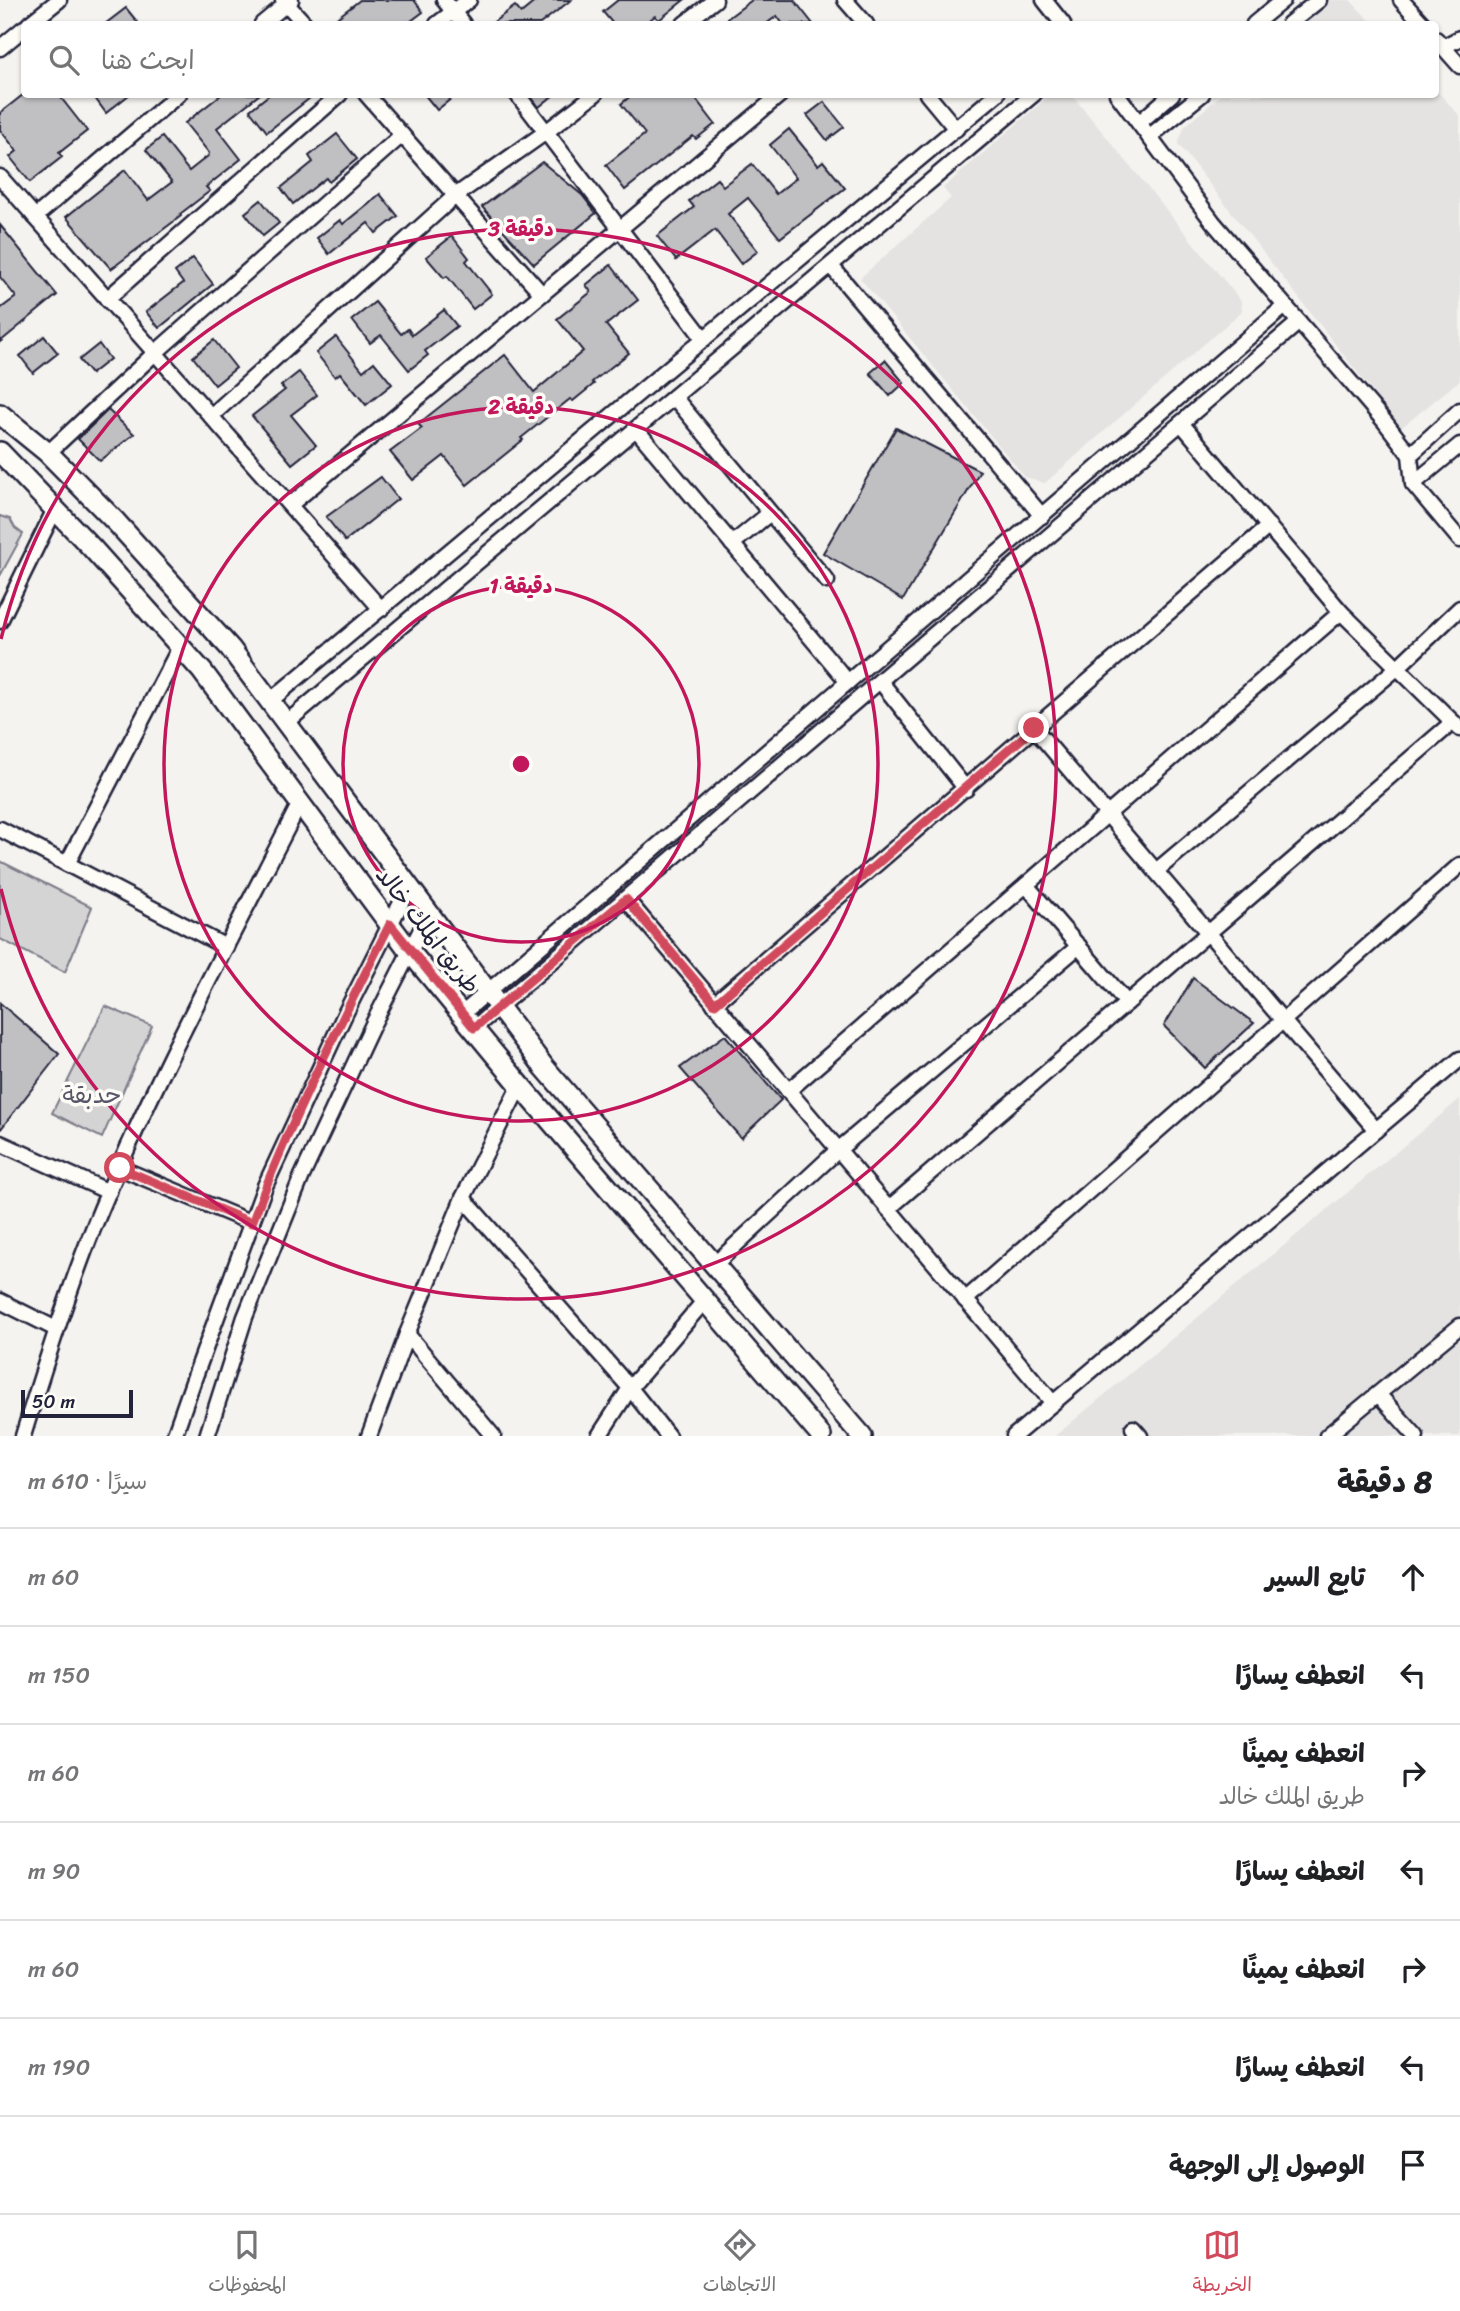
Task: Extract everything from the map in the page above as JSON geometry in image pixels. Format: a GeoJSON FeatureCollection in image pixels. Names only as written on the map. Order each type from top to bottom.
{"type":"FeatureCollection","features":[{"type":"Feature","properties":{"kind":"main road"},"geometry":{"type":"LineString","coordinates":[[1,414],[48,453],[116,522],[222,639],[544,1067],[862,1436]]}},
{"type":"Feature","properties":{"kind":"main road","name":"طريق الملك خالد"},"geometry":{"type":"LineString","coordinates":[[0,452],[92,548],[202,671],[411,953],[816,1434]]}},
{"type":"Feature","properties":{"kind":"street"},"geometry":{"type":"LineString","coordinates":[[33,21],[59,0]]}},
{"type":"Feature","properties":{"kind":"street"},"geometry":{"type":"LineString","coordinates":[[444,0],[458,19],[469,0]]}},
{"type":"Feature","properties":{"kind":"street"},"geometry":{"type":"LineString","coordinates":[[688,21],[715,0]]}},
{"type":"Feature","properties":{"kind":"street"},"geometry":{"type":"LineString","coordinates":[[845,0],[862,21]]}},
{"type":"Feature","properties":{"kind":"street"},"geometry":{"type":"LineString","coordinates":[[1044,0],[1060,21]]}},
{"type":"Feature","properties":{"kind":"street"},"geometry":{"type":"LineString","coordinates":[[1258,21],[1283,0]]}},
{"type":"Feature","properties":{"kind":"street"},"geometry":{"type":"LineString","coordinates":[[1293,21],[1319,0]]}},
{"type":"Feature","properties":{"kind":"street"},"geometry":{"type":"LineString","coordinates":[[1401,0],[1420,21]]}},
{"type":"Feature","properties":{"kind":"street"},"geometry":{"type":"LineString","coordinates":[[265,21],[287,1],[303,21]]}},
{"type":"Feature","properties":{"kind":"street"},"geometry":{"type":"LineString","coordinates":[[0,48],[21,30]]}},
{"type":"Feature","properties":{"kind":"street"},"geometry":{"type":"LineString","coordinates":[[1460,38],[1439,43],[1460,66]]}},
{"type":"Feature","properties":{"kind":"street"},"geometry":{"type":"LineString","coordinates":[[35,216],[174,98]]}},
{"type":"Feature","properties":{"kind":"street"},"geometry":{"type":"LineString","coordinates":[[107,299],[336,98]]}},
{"type":"Feature","properties":{"kind":"street"},"geometry":{"type":"LineString","coordinates":[[370,98],[542,294]]}},
{"type":"Feature","properties":{"kind":"street"},"geometry":{"type":"LineString","coordinates":[[520,98],[704,340]]}},
{"type":"Feature","properties":{"kind":"street"},"geometry":{"type":"LineString","coordinates":[[211,416],[455,195],[547,132],[590,98]]}},
{"type":"Feature","properties":{"kind":"street"},"geometry":{"type":"LineString","coordinates":[[290,505],[775,98]]}},
{"type":"Feature","properties":{"kind":"street"},"geometry":{"type":"LineString","coordinates":[[930,98],[956,129]]}},
{"type":"Feature","properties":{"kind":"street"},"geometry":{"type":"LineString","coordinates":[[270,701],[993,98]]}},
{"type":"Feature","properties":{"kind":"street"},"geometry":{"type":"LineString","coordinates":[[286,723],[1029,98]]}},
{"type":"Feature","properties":{"kind":"street"},"geometry":{"type":"LineString","coordinates":[[1120,98],[1213,222],[1385,422],[1410,455],[1413,484],[1460,540]]}},
{"type":"Feature","properties":{"kind":"street"},"geometry":{"type":"LineString","coordinates":[[1139,123],[1167,98]]}},
{"type":"Feature","properties":{"kind":"street"},"geometry":{"type":"LineString","coordinates":[[1149,137],[1197,98]]}},
{"type":"Feature","properties":{"kind":"street"},"geometry":{"type":"LineString","coordinates":[[48,453],[155,353],[402,135]]}},
{"type":"Feature","properties":{"kind":"street"},"geometry":{"type":"LineString","coordinates":[[0,177],[381,609]]}},
{"type":"Feature","properties":{"kind":"street"},"geometry":{"type":"LineString","coordinates":[[831,266],[1042,516]]}},
{"type":"Feature","properties":{"kind":"street"},"geometry":{"type":"LineString","coordinates":[[468,1021],[848,682],[1285,306]]}},
{"type":"Feature","properties":{"kind":"street"},"geometry":{"type":"LineString","coordinates":[[493,1000],[626,899],[1299,322]]}},
{"type":"Feature","properties":{"kind":"street"},"geometry":{"type":"LineString","coordinates":[[674,397],[827,581]]}},
{"type":"Feature","properties":{"kind":"street"},"geometry":{"type":"LineString","coordinates":[[1410,455],[1460,411]]}},
{"type":"Feature","properties":{"kind":"street"},"geometry":{"type":"LineString","coordinates":[[888,1209],[1208,933],[1456,726],[1341,612],[1181,423]]}},
{"type":"Feature","properties":{"kind":"street"},"geometry":{"type":"LineString","coordinates":[[636,429],[848,682]]}},
{"type":"Feature","properties":{"kind":"street"},"geometry":{"type":"LineString","coordinates":[[1413,484],[1460,445]]}},
{"type":"Feature","properties":{"kind":"street"},"geometry":{"type":"LineString","coordinates":[[0,466],[48,504],[0,621]]}},
{"type":"Feature","properties":{"kind":"street"},"geometry":{"type":"LineString","coordinates":[[732,544],[770,513]]}},
{"type":"Feature","properties":{"kind":"street"},"geometry":{"type":"LineString","coordinates":[[715,1004],[1269,526]]}},
{"type":"Feature","properties":{"kind":"street"},"geometry":{"type":"LineString","coordinates":[[1156,871],[1397,668],[1460,608]]}},
{"type":"Feature","properties":{"kind":"street"},"geometry":{"type":"LineString","coordinates":[[788,1091],[1341,612]]}},
{"type":"Feature","properties":{"kind":"street"},"geometry":{"type":"LineString","coordinates":[[67,864],[180,647]]}},
{"type":"Feature","properties":{"kind":"street"},"geometry":{"type":"LineString","coordinates":[[880,681],[966,789]]}},
{"type":"Feature","properties":{"kind":"street"},"geometry":{"type":"LineString","coordinates":[[1034,728],[1376,1130]]}},
{"type":"Feature","properties":{"kind":"street"},"geometry":{"type":"LineString","coordinates":[[23,1436],[56,1329],[109,1192],[181,1036],[300,803]]}},
{"type":"Feature","properties":{"kind":"street"},"geometry":{"type":"LineString","coordinates":[[0,829],[226,947]]}},
{"type":"Feature","properties":{"kind":"street"},"geometry":{"type":"LineString","coordinates":[[965,1300],[1460,865]]}},
{"type":"Feature","properties":{"kind":"street"},"geometry":{"type":"LineString","coordinates":[[1026,885],[1127,1003]]}},
{"type":"Feature","properties":{"kind":"street"},"geometry":{"type":"LineString","coordinates":[[174,1436],[252,1223],[291,1129],[408,887]]}},
{"type":"Feature","properties":{"kind":"street"},"geometry":{"type":"LineString","coordinates":[[626,899],[1052,1403]]}},
{"type":"Feature","properties":{"kind":"street"},"geometry":{"type":"LineString","coordinates":[[207,1436],[245,1317],[302,1177],[374,1022],[429,915]]}},
{"type":"Feature","properties":{"kind":"street"},"geometry":{"type":"LineString","coordinates":[[714,1265],[838,1150],[1079,946]]}},
{"type":"Feature","properties":{"kind":"street"},"geometry":{"type":"LineString","coordinates":[[1014,1436],[1460,1059]]}},
{"type":"Feature","properties":{"kind":"street"},"geometry":{"type":"LineString","coordinates":[[369,1436],[407,1334],[463,1198],[520,1085]]}},
{"type":"Feature","properties":{"kind":"street"},"geometry":{"type":"LineString","coordinates":[[0,1143],[109,1192]]}},
{"type":"Feature","properties":{"kind":"street"},"geometry":{"type":"LineString","coordinates":[[120,1168],[252,1223]]}},
{"type":"Feature","properties":{"kind":"street"},"geometry":{"type":"LineString","coordinates":[[463,1198],[630,1388],[668,1436]]}},
{"type":"Feature","properties":{"kind":"street"},"geometry":{"type":"LineString","coordinates":[[599,1436],[630,1388],[705,1300]]}},
{"type":"Feature","properties":{"kind":"street"},"geometry":{"type":"LineString","coordinates":[[0,1301],[56,1329]]}},
{"type":"Feature","properties":{"kind":"street"},"geometry":{"type":"LineString","coordinates":[[1327,1436],[1460,1326]]}},
{"type":"Feature","properties":{"kind":"street"},"geometry":{"type":"LineString","coordinates":[[407,1334],[493,1436]]}},
{"type":"Feature","properties":{"kind":"street"},"geometry":{"type":"LineString","coordinates":[[1378,1394],[1416,1436]]}},
{"type":"Feature","properties":{"kind":"shaded area"},"geometry":{"type":"Polygon","coordinates":[[[1330,0],[1350,0],[1370,21],[1306,21],[1330,0]]]}},
{"type":"Feature","properties":{"kind":"shaded area"},"geometry":{"type":"Polygon","coordinates":[[[1439,93],[1460,116],[1460,380],[1401,428],[1178,144],[1185,126],[1218,98],[1439,98],[1439,93]]]}},
{"type":"Feature","properties":{"kind":"shaded area"},"geometry":{"type":"Polygon","coordinates":[[[1047,98],[1074,98],[1241,301],[1242,311],[1045,483],[1025,477],[860,278],[951,198],[943,188],[1047,98]]]}},
{"type":"Feature","properties":{"kind":"shaded area"},"geometry":{"type":"Polygon","coordinates":[[[1460,1099],[1460,1436],[1055,1436],[1460,1099]]]}},
{"type":"Feature","properties":{"kind":"green space"},"geometry":{"type":"Polygon","coordinates":[[[0,516],[10,519],[15,528],[23,534],[0,576],[0,516]]]}},
{"type":"Feature","properties":{"kind":"green space"},"geometry":{"type":"Polygon","coordinates":[[[0,861],[92,907],[65,972],[0,939],[0,861]]]}},
{"type":"Feature","properties":{"kind":"green space","name":"حدبقة"},"geometry":{"type":"Polygon","coordinates":[[[105,1006],[152,1026],[102,1138],[52,1113],[105,1006]]]}},
{"type":"Feature","properties":{"kind":"building"},"geometry":{"type":"Polygon","coordinates":[[[360,0],[414,0],[423,12],[411,21],[333,21],[360,0]]]}},
{"type":"Feature","properties":{"kind":"building"},"geometry":{"type":"Polygon","coordinates":[[[537,0],[571,0],[544,21],[495,21],[515,6],[521,13],[537,0]]]}},
{"type":"Feature","properties":{"kind":"building"},"geometry":{"type":"Polygon","coordinates":[[[618,0],[684,0],[659,20],[655,16],[648,21],[610,21],[603,12],[618,0]]]}},
{"type":"Feature","properties":{"kind":"building"},"geometry":{"type":"Polygon","coordinates":[[[752,0],[794,0],[811,21],[781,21],[777,16],[770,21],[724,21],[752,0]]]}},
{"type":"Feature","properties":{"kind":"building"},"geometry":{"type":"Polygon","coordinates":[[[126,8],[137,21],[109,21],[126,8]]]}},
{"type":"Feature","properties":{"kind":"building"},"geometry":{"type":"Polygon","coordinates":[[[21,96],[61,98],[87,131],[59,153],[62,157],[30,182],[10,157],[17,151],[0,130],[0,113],[21,96]]]}},
{"type":"Feature","properties":{"kind":"building"},"geometry":{"type":"Polygon","coordinates":[[[95,98],[125,98],[106,113],[95,98]]]}},
{"type":"Feature","properties":{"kind":"building"},"geometry":{"type":"Polygon","coordinates":[[[217,98],[255,98],[217,128],[241,159],[206,187],[210,191],[180,214],[181,216],[111,269],[66,217],[125,170],[148,200],[172,182],[146,150],[162,137],[189,171],[208,156],[209,153],[185,123],[217,98]]]}},
{"type":"Feature","properties":{"kind":"building"},"geometry":{"type":"Polygon","coordinates":[[[265,98],[310,98],[267,132],[250,110],[265,98]]]}},
{"type":"Feature","properties":{"kind":"building"},"geometry":{"type":"Polygon","coordinates":[[[427,98],[452,98],[437,110],[427,98]]]}},
{"type":"Feature","properties":{"kind":"building"},"geometry":{"type":"Polygon","coordinates":[[[532,98],[550,98],[539,107],[532,98]]]}},
{"type":"Feature","properties":{"kind":"building"},"geometry":{"type":"Polygon","coordinates":[[[628,98],[695,98],[715,124],[696,139],[693,136],[625,190],[606,165],[645,134],[621,104],[628,98]]]}},
{"type":"Feature","properties":{"kind":"building"},"geometry":{"type":"Polygon","coordinates":[[[824,102],[844,127],[827,140],[807,115],[824,102]]]}},
{"type":"Feature","properties":{"kind":"building"},"geometry":{"type":"Polygon","coordinates":[[[789,129],[818,165],[823,161],[845,188],[780,238],[748,198],[728,214],[758,251],[741,264],[715,230],[676,260],[657,236],[694,207],[689,201],[717,179],[723,186],[752,164],[776,194],[796,178],[770,145],[789,129]]]}},
{"type":"Feature","properties":{"kind":"building"},"geometry":{"type":"Polygon","coordinates":[[[337,134],[357,159],[329,182],[326,178],[293,204],[281,188],[313,162],[309,156],[337,134]]]}},
{"type":"Feature","properties":{"kind":"building"},"geometry":{"type":"Polygon","coordinates":[[[542,162],[582,195],[596,213],[534,264],[482,207],[542,162]]]}},
{"type":"Feature","properties":{"kind":"building"},"geometry":{"type":"Polygon","coordinates":[[[380,194],[398,216],[376,233],[368,223],[329,254],[317,238],[340,220],[343,224],[380,194]]]}},
{"type":"Feature","properties":{"kind":"building"},"geometry":{"type":"Polygon","coordinates":[[[261,200],[279,223],[263,236],[245,213],[261,200]]]}},
{"type":"Feature","properties":{"kind":"building"},"geometry":{"type":"Polygon","coordinates":[[[0,225],[57,295],[0,342],[0,309],[16,297],[0,277],[0,225]]]}},
{"type":"Feature","properties":{"kind":"building"},"geometry":{"type":"Polygon","coordinates":[[[452,236],[469,258],[466,261],[492,294],[473,309],[447,276],[444,278],[426,257],[452,236]]]}},
{"type":"Feature","properties":{"kind":"building"},"geometry":{"type":"Polygon","coordinates":[[[193,258],[213,284],[159,328],[146,312],[183,283],[175,272],[193,258]]]}},
{"type":"Feature","properties":{"kind":"building"},"geometry":{"type":"Polygon","coordinates":[[[611,265],[638,300],[606,325],[629,353],[573,401],[570,399],[521,438],[523,440],[467,485],[444,456],[413,480],[390,452],[422,428],[418,424],[505,355],[534,392],[583,351],[557,319],[591,292],[586,285],[611,265]]]}},
{"type":"Feature","properties":{"kind":"building"},"geometry":{"type":"Polygon","coordinates":[[[375,302],[401,334],[408,329],[412,335],[444,310],[457,326],[425,351],[428,355],[409,370],[381,335],[370,343],[352,320],[375,302]]]}},
{"type":"Feature","properties":{"kind":"building"},"geometry":{"type":"Polygon","coordinates":[[[44,336],[58,353],[33,373],[20,356],[44,336]]]}},
{"type":"Feature","properties":{"kind":"building"},"geometry":{"type":"Polygon","coordinates":[[[336,337],[363,371],[374,362],[392,384],[366,405],[340,373],[335,377],[316,353],[336,337]]]}},
{"type":"Feature","properties":{"kind":"building"},"geometry":{"type":"Polygon","coordinates":[[[214,340],[236,368],[215,385],[193,357],[214,340]]]}},
{"type":"Feature","properties":{"kind":"building"},"geometry":{"type":"Polygon","coordinates":[[[99,344],[110,359],[91,374],[79,360],[99,344]]]}},
{"type":"Feature","properties":{"kind":"building"},"geometry":{"type":"Polygon","coordinates":[[[885,360],[904,383],[890,396],[870,373],[885,360]]]}},
{"type":"Feature","properties":{"kind":"building"},"geometry":{"type":"Polygon","coordinates":[[[299,372],[317,395],[291,415],[316,445],[292,464],[252,416],[285,390],[281,386],[299,372]]]}},
{"type":"Feature","properties":{"kind":"building"},"geometry":{"type":"Polygon","coordinates":[[[108,410],[134,434],[100,461],[78,439],[108,410]]]}},
{"type":"Feature","properties":{"kind":"building"},"geometry":{"type":"Polygon","coordinates":[[[896,428],[980,471],[903,600],[823,553],[896,428]]]}},
{"type":"Feature","properties":{"kind":"building"},"geometry":{"type":"Polygon","coordinates":[[[381,477],[398,499],[345,541],[326,517],[381,477]]]}},
{"type":"Feature","properties":{"kind":"building"},"geometry":{"type":"Polygon","coordinates":[[[1193,978],[1254,1023],[1205,1068],[1164,1026],[1193,978]]]}},
{"type":"Feature","properties":{"kind":"building"},"geometry":{"type":"Polygon","coordinates":[[[0,1003],[59,1054],[0,1130],[0,1003]]]}},
{"type":"Feature","properties":{"kind":"building"},"geometry":{"type":"Polygon","coordinates":[[[725,1035],[781,1100],[741,1138],[680,1068],[725,1035]]]}},
{"type":"Feature","properties":{"kind":"route"},"geometry":{"type":"LineString","coordinates":[[120,1168],[252,1223],[265,1186],[296,1118],[390,924],[474,1028],[626,899],[715,1004],[1034,728]]}}]}
